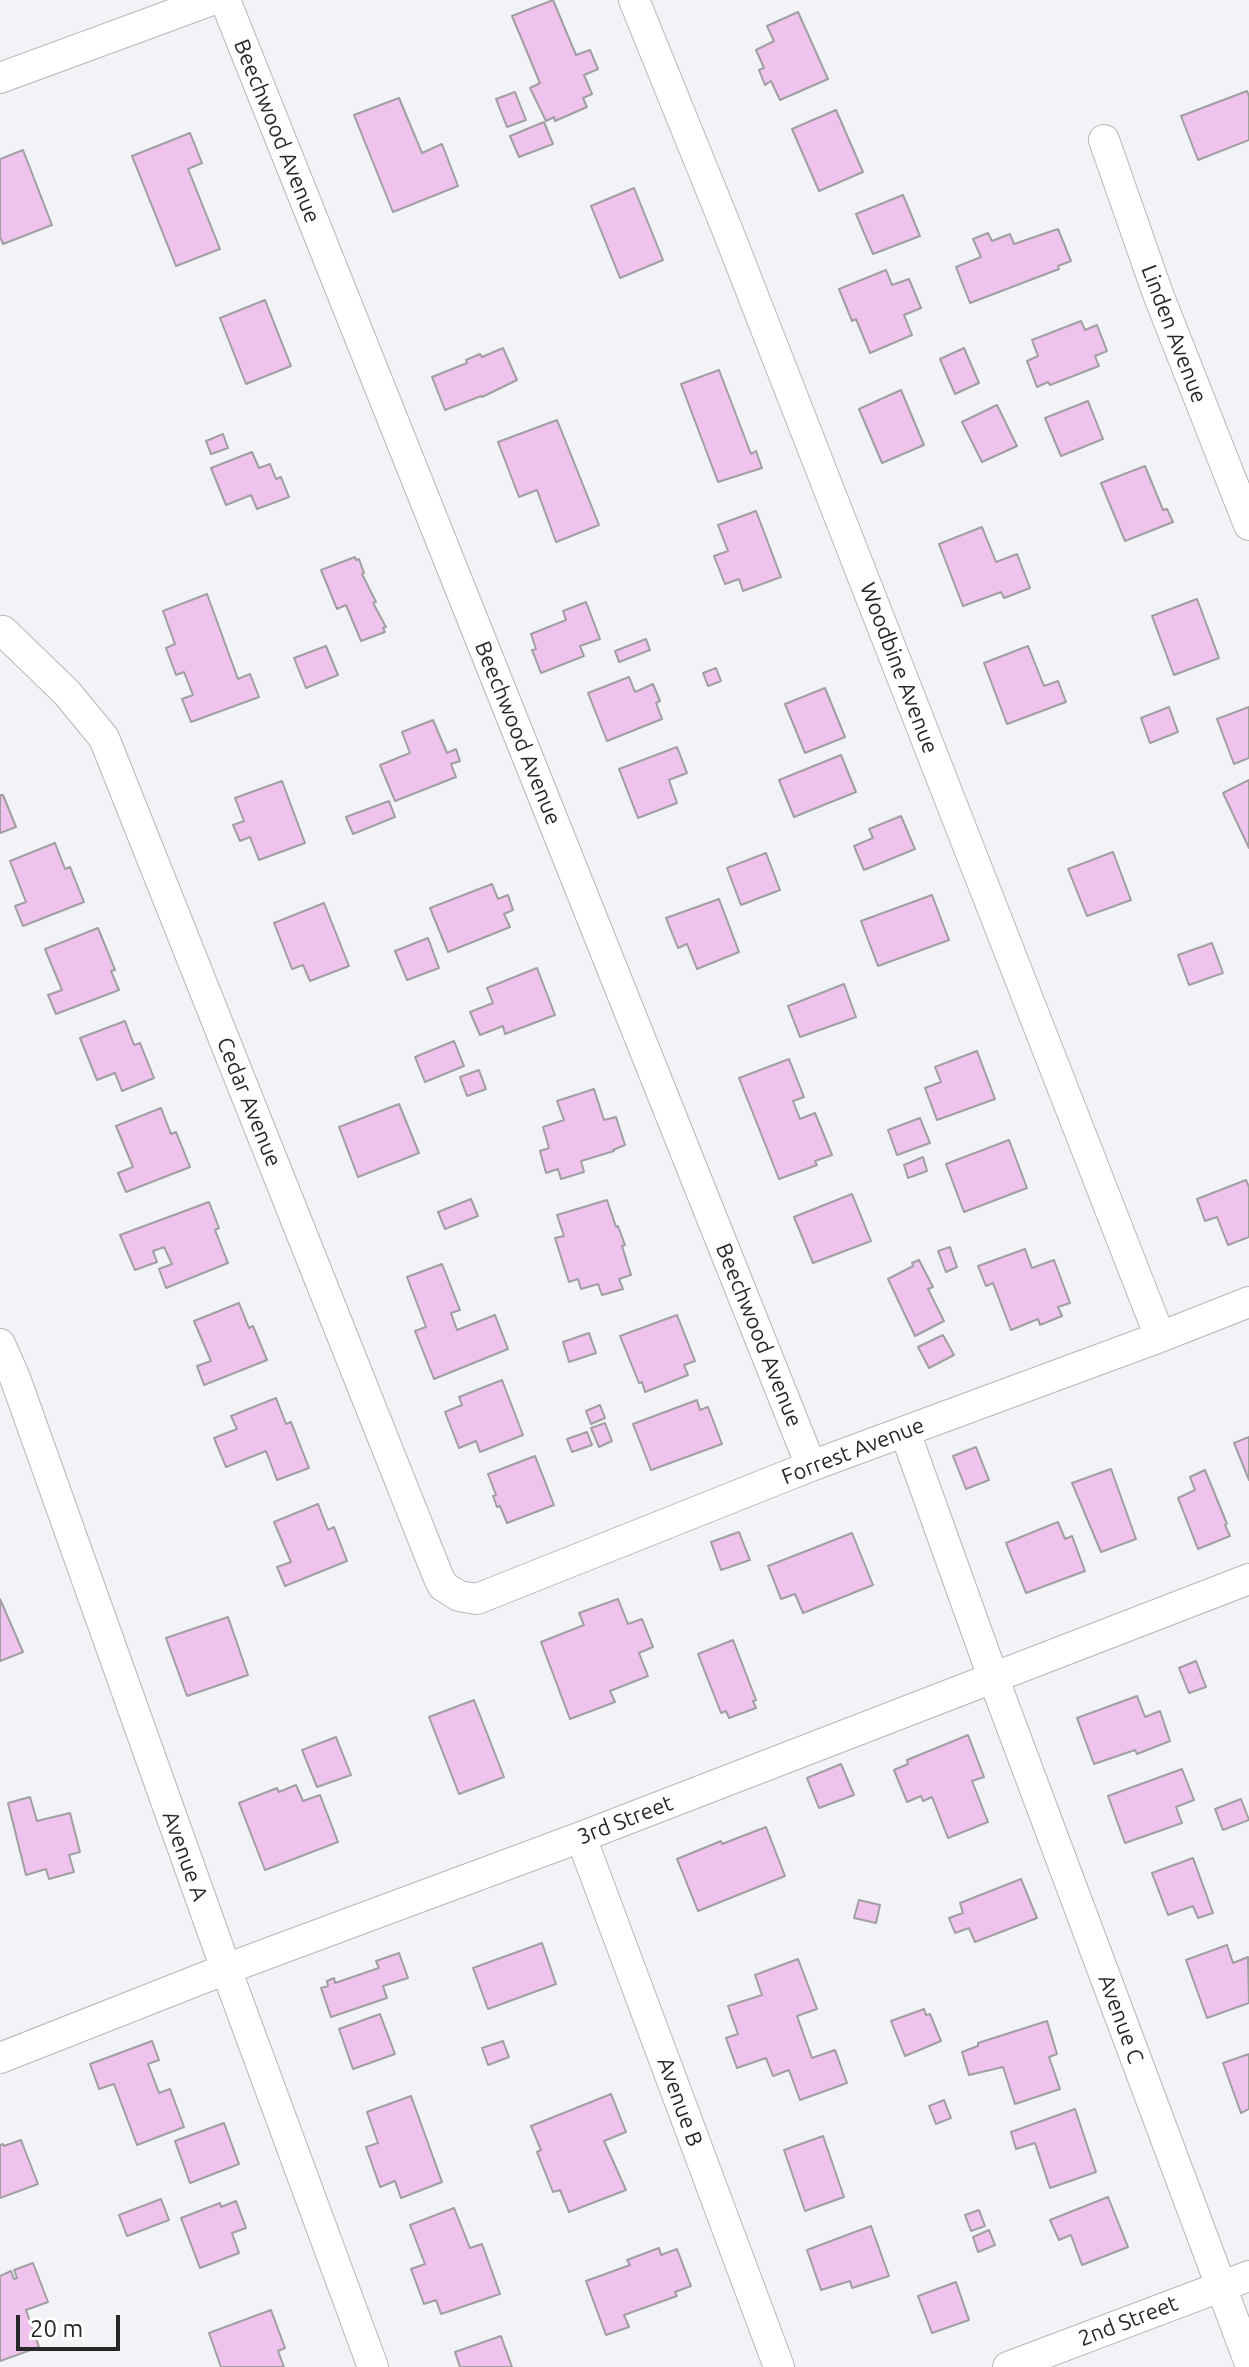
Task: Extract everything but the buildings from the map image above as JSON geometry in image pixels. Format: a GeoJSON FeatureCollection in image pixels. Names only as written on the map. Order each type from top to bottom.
{"type":"FeatureCollection","features":[{"type":"Feature","properties":{"kind":"street"},"geometry":{"type":"LineString","coordinates":[[0,78],[212,0]]}},
{"type":"Feature","properties":{"kind":"street","name":"Beechwood Avenue"},"geometry":{"type":"LineString","coordinates":[[225,0],[811,1466]]}},
{"type":"Feature","properties":{"kind":"street","name":"Woodbine Avenue"},"geometry":{"type":"LineString","coordinates":[[634,0],[727,229],[1160,1337]]}},
{"type":"Feature","properties":{"kind":"street","name":"Linden Avenue"},"geometry":{"type":"LineString","coordinates":[[1104,140],[1158,294],[1249,525]]}},
{"type":"Feature","properties":{"kind":"street","name":"Cedar Avenue"},"geometry":{"type":"LineString","coordinates":[[3,631],[67,693],[104,738],[438,1576],[443,1586],[459,1596]]}},
{"type":"Feature","properties":{"kind":"street","name":"Forrest Avenue"},"geometry":{"type":"LineString","coordinates":[[459,1596],[477,1599],[811,1466],[1249,1302]]}},
{"type":"Feature","properties":{"kind":"street","name":"Avenue A"},"geometry":{"type":"LineString","coordinates":[[0,1344],[373,2367]]}},
{"type":"Feature","properties":{"kind":"street"},"geometry":{"type":"LineString","coordinates":[[905,1432],[993,1677]]}},
{"type":"Feature","properties":{"kind":"street","name":"3rd Street"},"geometry":{"type":"LineString","coordinates":[[0,2058],[1249,1579]]}},
{"type":"Feature","properties":{"kind":"street","name":"Avenue C"},"geometry":{"type":"LineString","coordinates":[[993,1677],[1235,2281],[1249,2361]]}},
{"type":"Feature","properties":{"kind":"street","name":"Avenue B"},"geometry":{"type":"LineString","coordinates":[[581,1837],[779,2367]]}},
{"type":"Feature","properties":{"kind":"street","name":"2nd Street"},"geometry":{"type":"LineString","coordinates":[[1008,2367],[1235,2281]]}}]}
